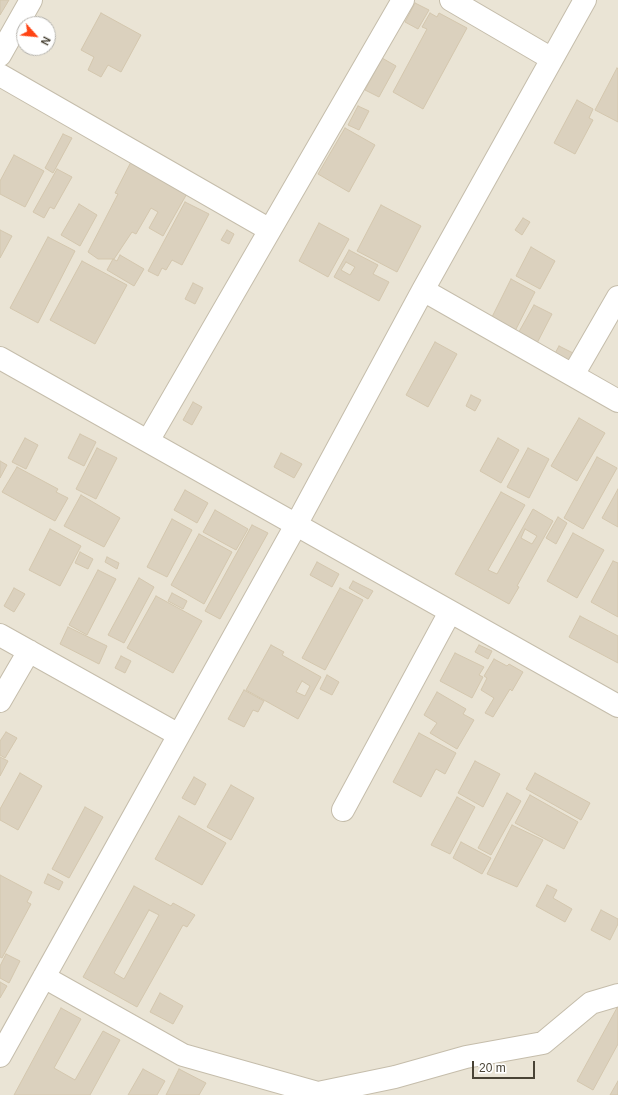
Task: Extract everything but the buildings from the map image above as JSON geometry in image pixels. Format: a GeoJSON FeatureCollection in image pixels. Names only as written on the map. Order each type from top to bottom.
{"type":"FeatureCollection","features":[{"type":"Feature","properties":{"kind":"street"},"geometry":{"type":"LineString","coordinates":[[0,55],[31,0]]}},
{"type":"Feature","properties":{"kind":"street"},"geometry":{"type":"LineString","coordinates":[[148,441],[403,0]]}},
{"type":"Feature","properties":{"kind":"street"},"geometry":{"type":"LineString","coordinates":[[450,0],[552,59]]}},
{"type":"Feature","properties":{"kind":"street"},"geometry":{"type":"LineString","coordinates":[[0,1056],[296,525],[423,290],[585,0]]}},
{"type":"Feature","properties":{"kind":"street"},"geometry":{"type":"LineString","coordinates":[[0,75],[270,230]]}},
{"type":"Feature","properties":{"kind":"street"},"geometry":{"type":"LineString","coordinates":[[423,290],[618,401]]}},
{"type":"Feature","properties":{"kind":"street"},"geometry":{"type":"LineString","coordinates":[[573,375],[618,297]]}},
{"type":"Feature","properties":{"kind":"street"},"geometry":{"type":"LineString","coordinates":[[0,358],[618,706]]}},
{"type":"Feature","properties":{"kind":"street"},"geometry":{"type":"LineString","coordinates":[[343,810],[450,612]]}},
{"type":"Feature","properties":{"kind":"street"},"geometry":{"type":"LineString","coordinates":[[0,635],[179,735]]}},
{"type":"Feature","properties":{"kind":"street"},"geometry":{"type":"LineString","coordinates":[[0,701],[28,651]]}},
{"type":"Feature","properties":{"kind":"street"},"geometry":{"type":"LineString","coordinates":[[44,977],[182,1055],[318,1093],[395,1077],[466,1057],[543,1043],[591,1003],[618,995]]}},
{"type":"Feature","properties":{"kind":"shaded area"},"geometry":{"type":"Polygon","coordinates":[[[0,0],[618,0],[618,1095],[0,1095],[0,0]]]}}]}
